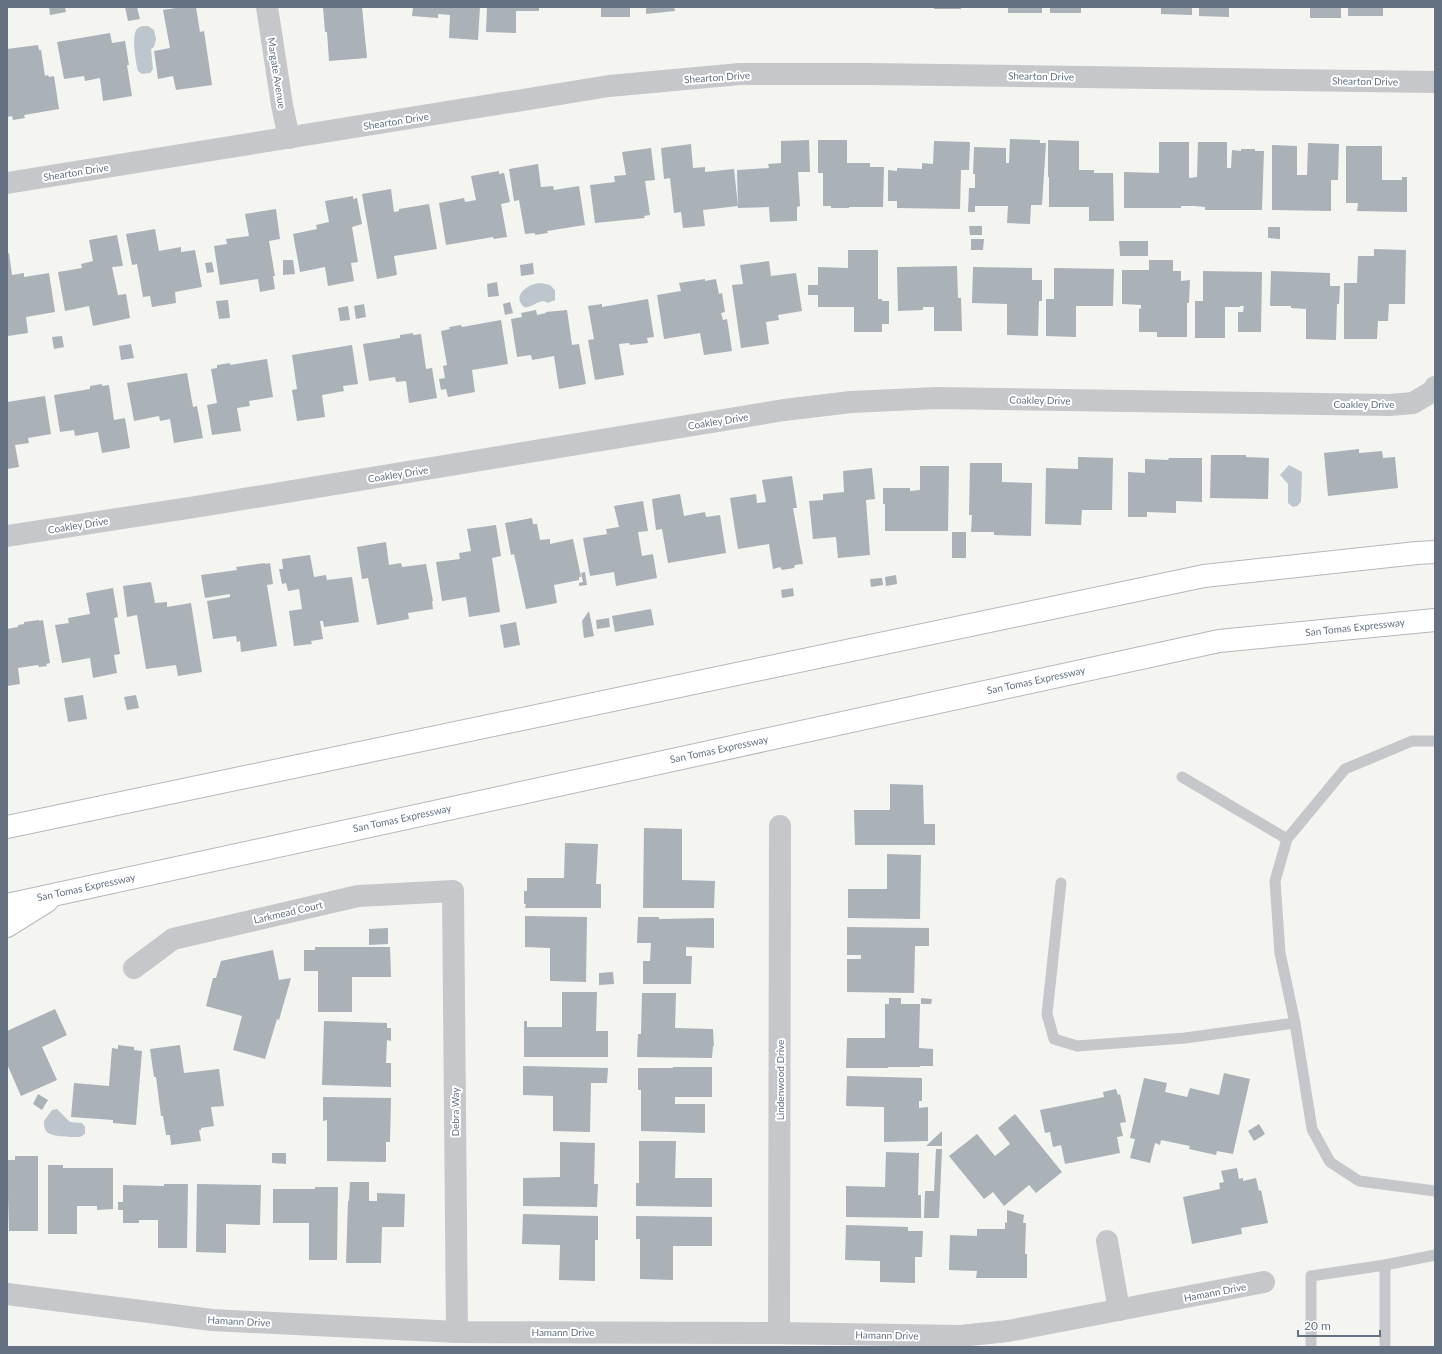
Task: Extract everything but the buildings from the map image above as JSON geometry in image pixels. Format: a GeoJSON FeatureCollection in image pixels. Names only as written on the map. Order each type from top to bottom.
{"type":"FeatureCollection","features":[{"type":"Feature","properties":{"kind":"highway"},"geometry":{"type":"LineString","coordinates":[[7,827],[1204,576],[1410,553],[1435,552]]}},
{"type":"Feature","properties":{"kind":"highway","name":"San Tomas Expressway"},"geometry":{"type":"LineString","coordinates":[[7,904],[1219,640],[1435,620]]}},
{"type":"Feature","properties":{"kind":"highway"},"geometry":{"type":"LineString","coordinates":[[7,926],[60,893]]}},
{"type":"Feature","properties":{"kind":"street","name":"Margate Avenue"},"geometry":{"type":"LineString","coordinates":[[267,7],[282,105],[289,138]]}},
{"type":"Feature","properties":{"kind":"street","name":"Shearton Drive"},"geometry":{"type":"LineString","coordinates":[[7,183],[610,86],[740,74],[869,74],[1435,82]]}},
{"type":"Feature","properties":{"kind":"street","name":"Coakley Drive"},"geometry":{"type":"LineString","coordinates":[[7,536],[194,507],[784,410],[851,402],[937,398],[1390,405],[1413,403],[1434,389]]}},
{"type":"Feature","properties":{"kind":"street","name":"Lindenwood Drive"},"geometry":{"type":"LineString","coordinates":[[779,1333],[780,826]]}},
{"type":"Feature","properties":{"kind":"street","name":"Larkmead Court"},"geometry":{"type":"LineString","coordinates":[[134,968],[173,939],[358,896],[453,891]]}},
{"type":"Feature","properties":{"kind":"street","name":"Debra Way"},"geometry":{"type":"LineString","coordinates":[[453,891],[457,1332]]}},
{"type":"Feature","properties":{"kind":"street"},"geometry":{"type":"LineString","coordinates":[[1107,1241],[1119,1310]]}},
{"type":"Feature","properties":{"kind":"street","name":"Hamann Drive"},"geometry":{"type":"LineString","coordinates":[[7,1294],[212,1320],[457,1332],[779,1333],[960,1336],[1008,1331],[1264,1282]]}},
{"type":"Feature","properties":{"kind":"lane"},"geometry":{"type":"LineString","coordinates":[[1435,741],[1412,741],[1345,769],[1287,839],[1275,881],[1280,953],[1295,1023],[1312,1129],[1330,1162],[1359,1181],[1435,1191]]}},
{"type":"Feature","properties":{"kind":"lane"},"geometry":{"type":"LineString","coordinates":[[1182,777],[1287,839]]}},
{"type":"Feature","properties":{"kind":"lane"},"geometry":{"type":"LineString","coordinates":[[1061,883],[1048,1014],[1054,1039],[1077,1046],[1124,1043],[1185,1038],[1295,1023]]}},
{"type":"Feature","properties":{"kind":"lane"},"geometry":{"type":"LineString","coordinates":[[1311,1347],[1311,1276],[1435,1255]]}},
{"type":"Feature","properties":{"kind":"lane"},"geometry":{"type":"LineString","coordinates":[[1385,1264],[1385,1347]]}},
{"type":"Feature","properties":{"kind":"shaded area"},"geometry":{"type":"Polygon","coordinates":[[[143,26],[148,26],[154,30],[156,39],[154,47],[151,49],[153,69],[150,73],[142,74],[138,71],[135,56],[134,37],[137,29],[143,26]]]}},
{"type":"Feature","properties":{"kind":"shaded area"},"geometry":{"type":"Polygon","coordinates":[[[541,283],[550,285],[555,290],[555,300],[548,303],[542,301],[524,307],[519,298],[523,290],[531,285],[541,283]]]}},
{"type":"Feature","properties":{"kind":"shaded area"},"geometry":{"type":"Polygon","coordinates":[[[1289,465],[1302,472],[1301,502],[1297,506],[1293,507],[1288,503],[1288,484],[1280,475],[1289,465]]]}},
{"type":"Feature","properties":{"kind":"shaded area"},"geometry":{"type":"Polygon","coordinates":[[[57,1109],[70,1122],[82,1123],[85,1127],[85,1134],[80,1137],[73,1137],[59,1136],[48,1133],[44,1126],[44,1121],[52,1110],[57,1109]]]}}]}
